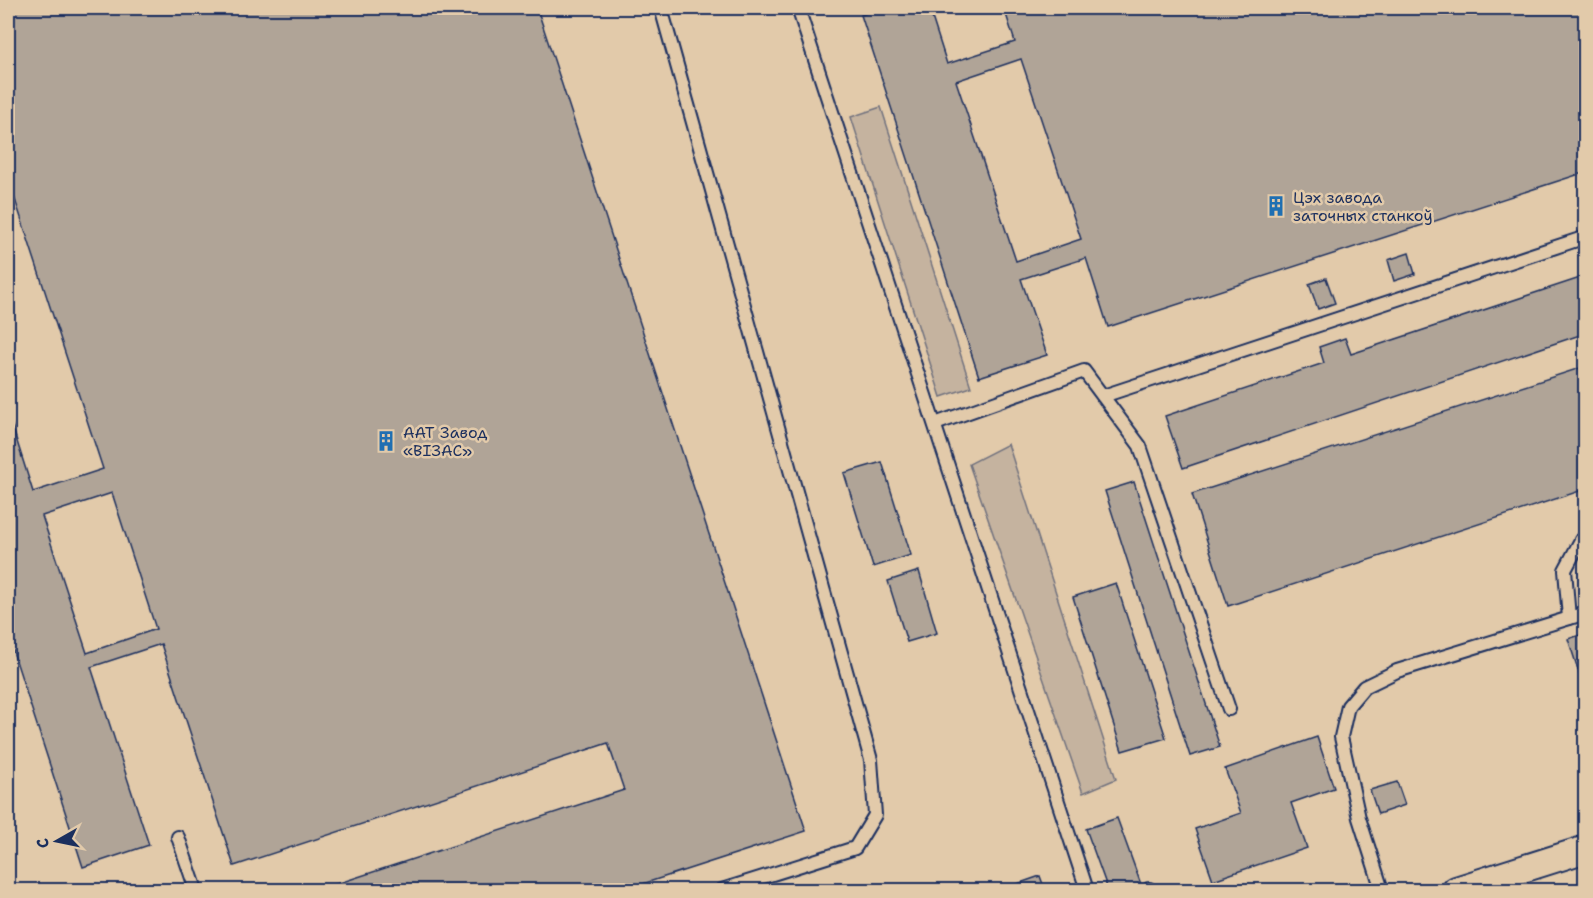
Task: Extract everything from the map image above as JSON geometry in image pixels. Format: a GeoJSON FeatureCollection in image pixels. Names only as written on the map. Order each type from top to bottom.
{"type":"FeatureCollection","features":[{"type":"Feature","properties":{"kind":"street"},"geometry":{"type":"LineString","coordinates":[[1456,891],[1586,849]]}},
{"type":"Feature","properties":{"kind":"lane"},"geometry":{"type":"LineString","coordinates":[[661,8],[871,760],[875,815],[855,848],[722,891]]}},
{"type":"Feature","properties":{"kind":"lane"},"geometry":{"type":"LineString","coordinates":[[798,8],[1087,891]]}},
{"type":"Feature","properties":{"kind":"lane"},"geometry":{"type":"LineString","coordinates":[[1103,396],[1586,237]]}},
{"type":"Feature","properties":{"kind":"lane"},"geometry":{"type":"LineString","coordinates":[[935,424],[1084,371],[1140,446],[1229,709]]}},
{"type":"Feature","properties":{"kind":"lane"},"geometry":{"type":"LineString","coordinates":[[1569,618],[1565,570],[1581,540],[1586,537]]}},
{"type":"Feature","properties":{"kind":"lane"},"geometry":{"type":"LineString","coordinates":[[1382,891],[1359,818],[1341,737],[1348,706],[1364,687],[1397,671],[1586,613]]}},
{"type":"Feature","properties":{"kind":"lane"},"geometry":{"type":"LineString","coordinates":[[178,837],[196,891]]}},
{"type":"Feature","properties":{"kind":"shaded area"},"geometry":{"type":"Polygon","coordinates":[[[881,107],[971,387],[941,397],[851,117],[881,107]]]}},
{"type":"Feature","properties":{"kind":"shaded area"},"geometry":{"type":"Polygon","coordinates":[[[1008,444],[1116,779],[1083,793],[969,464],[1008,444]]]}},
{"type":"Feature","properties":{"kind":"building","name":"ААТ Завод «ВІЗАС»"},"geometry":{"type":"Polygon","coordinates":[[[8,8],[537,8],[806,831],[624,890],[318,890],[624,790],[608,743],[234,866],[161,644],[91,667],[149,845],[83,867],[8,636],[8,413],[33,492],[103,469],[8,178],[8,8]],[[112,493],[42,516],[87,653],[156,629],[112,493]]]}},
{"type":"Feature","properties":{"kind":"building","name":"Цэх завода заточных станкоў"},"geometry":{"type":"Polygon","coordinates":[[[884,8],[929,8],[947,64],[1015,42],[1004,8],[1586,8],[1586,172],[1108,327],[1086,258],[1021,279],[1047,355],[979,377],[861,15],[884,8]],[[1021,59],[956,81],[1016,261],[1081,239],[1021,59]]]}},
{"type":"Feature","properties":{"kind":"building"},"geometry":{"type":"Polygon","coordinates":[[[1409,253],[1415,274],[1394,281],[1388,260],[1409,253]]]}},
{"type":"Feature","properties":{"kind":"building"},"geometry":{"type":"Polygon","coordinates":[[[1586,276],[1586,333],[1183,468],[1165,416],[1324,363],[1319,347],[1345,338],[1351,354],[1586,276]]]}},
{"type":"Feature","properties":{"kind":"building"},"geometry":{"type":"Polygon","coordinates":[[[1326,278],[1335,303],[1318,309],[1309,284],[1326,278]]]}},
{"type":"Feature","properties":{"kind":"building"},"geometry":{"type":"Polygon","coordinates":[[[1586,366],[1586,489],[1228,606],[1192,494],[1586,366]]]}},
{"type":"Feature","properties":{"kind":"building"},"geometry":{"type":"Polygon","coordinates":[[[882,462],[911,555],[873,567],[844,473],[882,462]]]}},
{"type":"Feature","properties":{"kind":"building"},"geometry":{"type":"Polygon","coordinates":[[[1134,482],[1220,747],[1190,756],[1105,491],[1134,482]]]}},
{"type":"Feature","properties":{"kind":"building"},"geometry":{"type":"Polygon","coordinates":[[[919,571],[937,633],[907,642],[888,581],[919,571]]]}},
{"type":"Feature","properties":{"kind":"building"},"geometry":{"type":"Polygon","coordinates":[[[1116,583],[1166,738],[1122,751],[1073,597],[1116,583]]]}},
{"type":"Feature","properties":{"kind":"building"},"geometry":{"type":"Polygon","coordinates":[[[1586,633],[1586,694],[1568,639],[1586,633]]]}},
{"type":"Feature","properties":{"kind":"building"},"geometry":{"type":"Polygon","coordinates":[[[1317,737],[1334,788],[1291,803],[1307,848],[1213,880],[1195,829],[1241,813],[1225,769],[1317,737]]]}},
{"type":"Feature","properties":{"kind":"building"},"geometry":{"type":"Polygon","coordinates":[[[1397,782],[1405,805],[1378,814],[1370,790],[1397,782]]]}},
{"type":"Feature","properties":{"kind":"building"},"geometry":{"type":"Polygon","coordinates":[[[1117,818],[1143,890],[1108,890],[1086,829],[1117,818]]]}},
{"type":"Feature","properties":{"kind":"building"},"geometry":{"type":"Polygon","coordinates":[[[1040,876],[1045,890],[1000,890],[1040,876]]]}},
{"type":"Feature","properties":{"kind":"place","name":"Цэх завода заточных станкоў"},"geometry":{"type":"Point","coordinates":[1276,206]}},
{"type":"Feature","properties":{"kind":"place","name":"ААТ Завод «ВІЗАС»"},"geometry":{"type":"Point","coordinates":[386,441]}}]}
